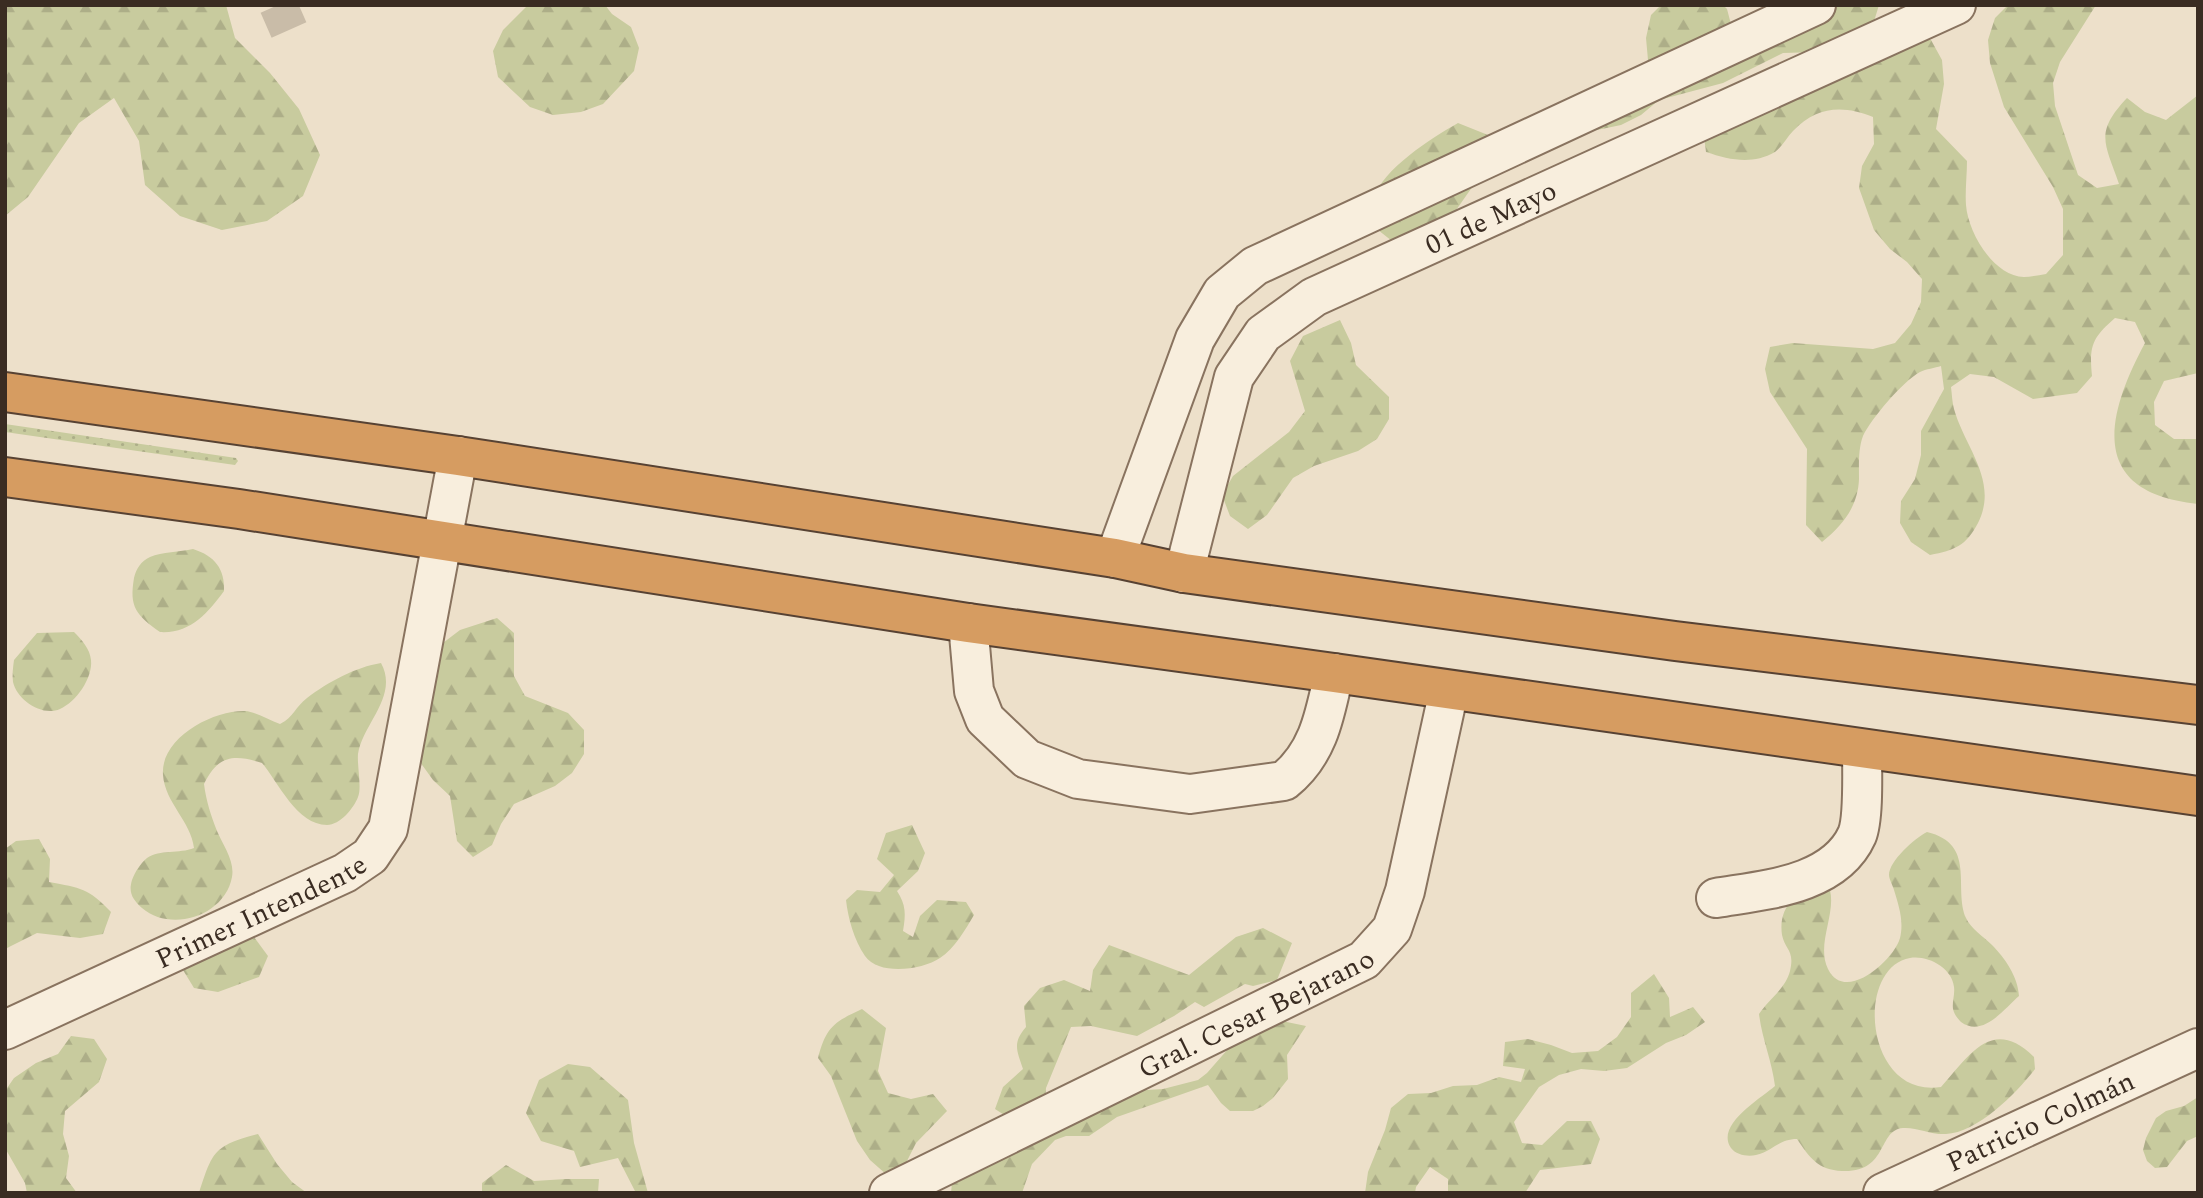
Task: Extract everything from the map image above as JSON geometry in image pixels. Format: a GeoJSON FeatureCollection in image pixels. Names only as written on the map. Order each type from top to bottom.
{"type":"FeatureCollection","features":[{"type":"Feature","properties":{"kind":"highway"},"geometry":{"type":"LineString","coordinates":[[5,392],[458,456],[1115,558],[1184,573],[1675,641],[2198,705]]}},
{"type":"Feature","properties":{"kind":"highway"},"geometry":{"type":"LineString","coordinates":[[5,477],[239,509],[968,624],[1334,673],[2198,796]]}},
{"type":"Feature","properties":{"kind":"street","name":"01 de Mayo"},"geometry":{"type":"LineString","coordinates":[[1115,558],[1195,338],[1222,293],[1255,266],[1816,5]]}},
{"type":"Feature","properties":{"kind":"street","name":"01 de Mayo"},"geometry":{"type":"LineString","coordinates":[[1184,573],[1234,377],[1263,334],[1314,297],[1956,5]]}},
{"type":"Feature","properties":{"kind":"street","name":"Primer Intendente"},"geometry":{"type":"LineString","coordinates":[[5,1030],[345,873],[370,856],[388,829],[458,456]]}},
{"type":"Feature","properties":{"kind":"street"},"geometry":{"type":"LineString","coordinates":[[968,624],[974,691],[985,719],[1027,759],[1078,779],[1131,787],[1190,794],[1284,781],[1309,756],[1320,733],[1334,673]]}},
{"type":"Feature","properties":{"kind":"street","name":"Gral. Cesar Bejarano"},"geometry":{"type":"LineString","coordinates":[[890,1193],[1364,960],[1392,929],[1405,891],[1449,690]]}},
{"type":"Feature","properties":{"kind":"street"},"geometry":{"type":"LineString","coordinates":[[1716,898],[1773,888],[1808,877],[1837,862],[1857,834],[1862,749]]}},
{"type":"Feature","properties":{"kind":"street","name":"Patricio Colmán"},"geometry":{"type":"LineString","coordinates":[[1883,1193],[2198,1048]]}},
{"type":"Feature","properties":{"kind":"green space"},"geometry":{"type":"Polygon","coordinates":[[[5,5],[226,5],[235,38],[270,73],[299,109],[320,155],[303,196],[267,221],[222,230],[180,216],[145,185],[139,141],[114,98],[79,123],[28,197],[5,216],[5,5]]]}},
{"type":"Feature","properties":{"kind":"green space"},"geometry":{"type":"Polygon","coordinates":[[[528,5],[605,5],[612,14],[631,27],[639,48],[634,71],[603,104],[581,112],[553,115],[530,107],[498,77],[493,51],[503,30],[528,5]]]}},
{"type":"Feature","properties":{"kind":"green space"},"geometry":{"type":"Polygon","coordinates":[[[1661,5],[1723,5],[1727,9],[1733,32],[1805,5],[1879,5],[1868,41],[1850,51],[1783,53],[1723,83],[1659,100],[1641,115],[1621,125],[1597,130],[1575,129],[1555,137],[1520,165],[1498,161],[1480,176],[1454,213],[1392,241],[1373,226],[1373,199],[1387,176],[1422,146],[1458,123],[1511,141],[1635,79],[1648,60],[1646,38],[1651,15],[1661,5]]]}},
{"type":"Feature","properties":{"kind":"green space"},"geometry":{"type":"Polygon","coordinates":[[[2008,5],[2096,5],[2060,62],[2053,83],[2055,106],[2078,175],[2097,188],[2119,184],[2105,139],[2110,120],[2127,98],[2145,112],[2166,120],[2198,95],[2198,373],[2164,381],[2154,402],[2155,425],[2174,439],[2198,439],[2198,504],[2162,497],[2138,485],[2122,468],[2115,447],[2115,424],[2131,371],[2145,343],[2135,322],[2115,318],[2097,337],[2091,357],[2092,376],[2077,393],[2033,399],[1994,377],[1970,374],[1951,387],[1954,409],[1978,465],[1985,493],[1978,523],[1964,542],[1953,549],[1930,555],[1911,542],[1900,523],[1901,501],[1915,479],[1921,455],[1921,431],[1944,389],[1941,366],[1922,371],[1913,377],[1873,420],[1861,441],[1856,498],[1848,515],[1822,542],[1806,525],[1807,449],[1770,392],[1765,369],[1770,347],[1793,343],[1873,349],[1895,343],[1911,324],[1921,302],[1922,279],[1874,230],[1859,188],[1862,166],[1874,144],[1873,117],[1841,110],[1821,112],[1802,123],[1775,152],[1749,160],[1732,159],[1706,152],[1703,129],[1910,33],[1931,40],[1942,60],[1944,84],[1936,129],[1967,161],[1966,205],[1977,239],[1993,261],[2013,275],[2024,277],[2046,274],[2063,255],[2063,209],[2053,187],[2004,107],[1990,63],[1988,40],[1995,18],[2008,5]]]}},
{"type":"Feature","properties":{"kind":"green space"},"geometry":{"type":"Polygon","coordinates":[[[1340,320],[1351,343],[1356,365],[1389,397],[1389,419],[1377,439],[1358,451],[1314,466],[1293,478],[1267,515],[1248,529],[1230,516],[1222,495],[1233,476],[1289,432],[1305,411],[1290,361],[1303,336],[1340,320]]]}},
{"type":"Feature","properties":{"kind":"green space"},"geometry":{"type":"Polygon","coordinates":[[[5,424],[236,458],[238,461],[235,465],[5,432],[5,424]]]}},
{"type":"Feature","properties":{"kind":"green space"},"geometry":{"type":"Polygon","coordinates":[[[193,549],[207,555],[217,564],[223,576],[224,591],[197,621],[180,630],[160,632],[136,610],[133,588],[136,571],[150,557],[193,549]]]}},
{"type":"Feature","properties":{"kind":"green space"},"geometry":{"type":"Polygon","coordinates":[[[497,618],[514,633],[514,676],[525,696],[568,713],[584,730],[584,754],[572,773],[555,786],[514,804],[492,845],[473,857],[457,841],[450,796],[433,780],[420,762],[439,646],[460,630],[497,618]]]}},
{"type":"Feature","properties":{"kind":"green space"},"geometry":{"type":"Polygon","coordinates":[[[74,632],[83,641],[91,660],[86,682],[66,706],[53,711],[38,709],[25,701],[15,689],[14,660],[37,633],[74,632]]]}},
{"type":"Feature","properties":{"kind":"green space"},"geometry":{"type":"Polygon","coordinates":[[[381,663],[386,687],[361,743],[358,754],[359,793],[346,815],[332,824],[316,823],[297,810],[262,763],[243,758],[221,762],[209,774],[204,784],[213,820],[232,865],[232,877],[227,891],[208,911],[195,917],[167,919],[142,908],[132,896],[131,885],[144,860],[158,853],[194,848],[188,829],[168,794],[163,775],[164,762],[179,738],[204,721],[232,712],[258,714],[280,724],[303,701],[324,686],[342,676],[381,663]]]}},
{"type":"Feature","properties":{"kind":"green space"},"geometry":{"type":"Polygon","coordinates":[[[912,825],[925,853],[918,871],[897,891],[904,910],[903,931],[913,937],[920,916],[937,900],[966,902],[974,915],[955,944],[940,958],[923,966],[890,969],[865,956],[852,929],[846,900],[857,890],[880,892],[894,875],[877,859],[886,833],[912,825]]]}},
{"type":"Feature","properties":{"kind":"green space"},"geometry":{"type":"Polygon","coordinates":[[[1927,832],[1952,846],[1958,857],[1966,918],[2006,962],[2016,982],[2019,996],[1993,1020],[1977,1027],[1969,1026],[1961,1022],[1954,1011],[1954,987],[1949,974],[1931,961],[1910,958],[1892,967],[1881,984],[1875,1006],[1876,1031],[1883,1054],[1896,1073],[1916,1085],[1941,1087],[1972,1053],[1994,1040],[2006,1040],[2019,1045],[2034,1057],[2035,1069],[2007,1100],[1970,1127],[1946,1134],[1908,1128],[1895,1131],[1875,1159],[1857,1170],[1834,1170],[1821,1165],[1797,1139],[1785,1141],[1756,1155],[1746,1156],[1736,1152],[1731,1148],[1728,1139],[1729,1130],[1741,1113],[1775,1086],[1759,1014],[1781,988],[1790,971],[1790,954],[1783,940],[1781,925],[1790,902],[1819,883],[1830,890],[1831,909],[1824,950],[1828,969],[1836,979],[1846,982],[1868,975],[1889,957],[1900,938],[1900,914],[1889,877],[1890,869],[1903,850],[1927,832]]]}},
{"type":"Feature","properties":{"kind":"green space"},"geometry":{"type":"Polygon","coordinates":[[[39,839],[50,859],[49,882],[83,890],[111,912],[103,934],[80,938],[37,933],[5,949],[5,849],[16,841],[39,839]]]}},
{"type":"Feature","properties":{"kind":"green space"},"geometry":{"type":"Polygon","coordinates":[[[1263,928],[1292,943],[1277,980],[1253,986],[1245,984],[1204,1007],[1195,1002],[1137,1036],[1091,1026],[1071,1027],[1046,1088],[1045,1106],[1012,1120],[995,1109],[1003,1087],[1023,1069],[1017,1043],[1026,1027],[1024,1006],[1040,988],[1064,980],[1090,991],[1093,970],[1109,945],[1189,975],[1236,937],[1263,928]]]}},
{"type":"Feature","properties":{"kind":"green space"},"geometry":{"type":"Polygon","coordinates":[[[237,935],[254,937],[268,956],[259,977],[218,992],[194,988],[183,970],[195,950],[237,935]]]}},
{"type":"Feature","properties":{"kind":"green space"},"geometry":{"type":"Polygon","coordinates":[[[1654,974],[1669,998],[1670,1017],[1693,1007],[1705,1022],[1627,1068],[1604,1071],[1581,1069],[1559,1075],[1539,1087],[1514,1122],[1522,1143],[1542,1145],[1567,1121],[1591,1121],[1600,1139],[1591,1164],[1540,1170],[1525,1193],[1448,1193],[1448,1179],[1430,1167],[1416,1187],[1415,1193],[1365,1193],[1368,1172],[1391,1108],[1408,1094],[1431,1093],[1453,1086],[1477,1085],[1499,1077],[1521,1082],[1525,1069],[1503,1066],[1505,1042],[1528,1039],[1572,1053],[1598,1051],[1617,1037],[1631,1017],[1631,993],[1654,974]]]}},
{"type":"Feature","properties":{"kind":"green space"},"geometry":{"type":"Polygon","coordinates":[[[862,1009],[886,1028],[878,1071],[888,1093],[911,1099],[933,1094],[947,1111],[916,1143],[906,1163],[887,1175],[870,1160],[857,1141],[831,1076],[818,1058],[824,1039],[832,1027],[862,1009]]]}},
{"type":"Feature","properties":{"kind":"green space"},"geometry":{"type":"Polygon","coordinates":[[[1282,1021],[1306,1026],[1287,1055],[1288,1079],[1263,1106],[1253,1111],[1230,1111],[1208,1085],[1117,1117],[1089,1136],[1066,1136],[1055,1140],[1032,1164],[1022,1193],[951,1193],[952,1182],[1114,1092],[1163,1089],[1198,1080],[1250,1024],[1282,1021]]]}},
{"type":"Feature","properties":{"kind":"green space"},"geometry":{"type":"Polygon","coordinates":[[[71,1036],[94,1039],[107,1059],[99,1082],[65,1111],[63,1134],[69,1156],[66,1178],[77,1193],[27,1193],[25,1183],[5,1148],[5,1091],[14,1078],[36,1063],[58,1054],[71,1036]]]}},
{"type":"Feature","properties":{"kind":"green space"},"geometry":{"type":"Polygon","coordinates":[[[568,1064],[590,1067],[628,1100],[634,1143],[648,1193],[636,1193],[618,1158],[580,1167],[574,1151],[541,1141],[526,1113],[539,1080],[568,1064]]]}},
{"type":"Feature","properties":{"kind":"green space"},"geometry":{"type":"Polygon","coordinates":[[[2198,1097],[2198,1136],[2187,1141],[2167,1167],[2155,1168],[2147,1161],[2143,1150],[2156,1118],[2198,1097]]]}},
{"type":"Feature","properties":{"kind":"green space"},"geometry":{"type":"Polygon","coordinates":[[[258,1134],[277,1164],[292,1182],[307,1193],[199,1193],[208,1167],[217,1152],[232,1142],[258,1134]]]}},
{"type":"Feature","properties":{"kind":"green space"},"geometry":{"type":"Polygon","coordinates":[[[506,1165],[534,1181],[599,1179],[598,1193],[482,1193],[482,1183],[506,1165]]]}},
{"type":"Feature","properties":{"kind":"tunnel"},"geometry":{"type":"LineString","coordinates":[[278,5],[289,30]]}}]}
